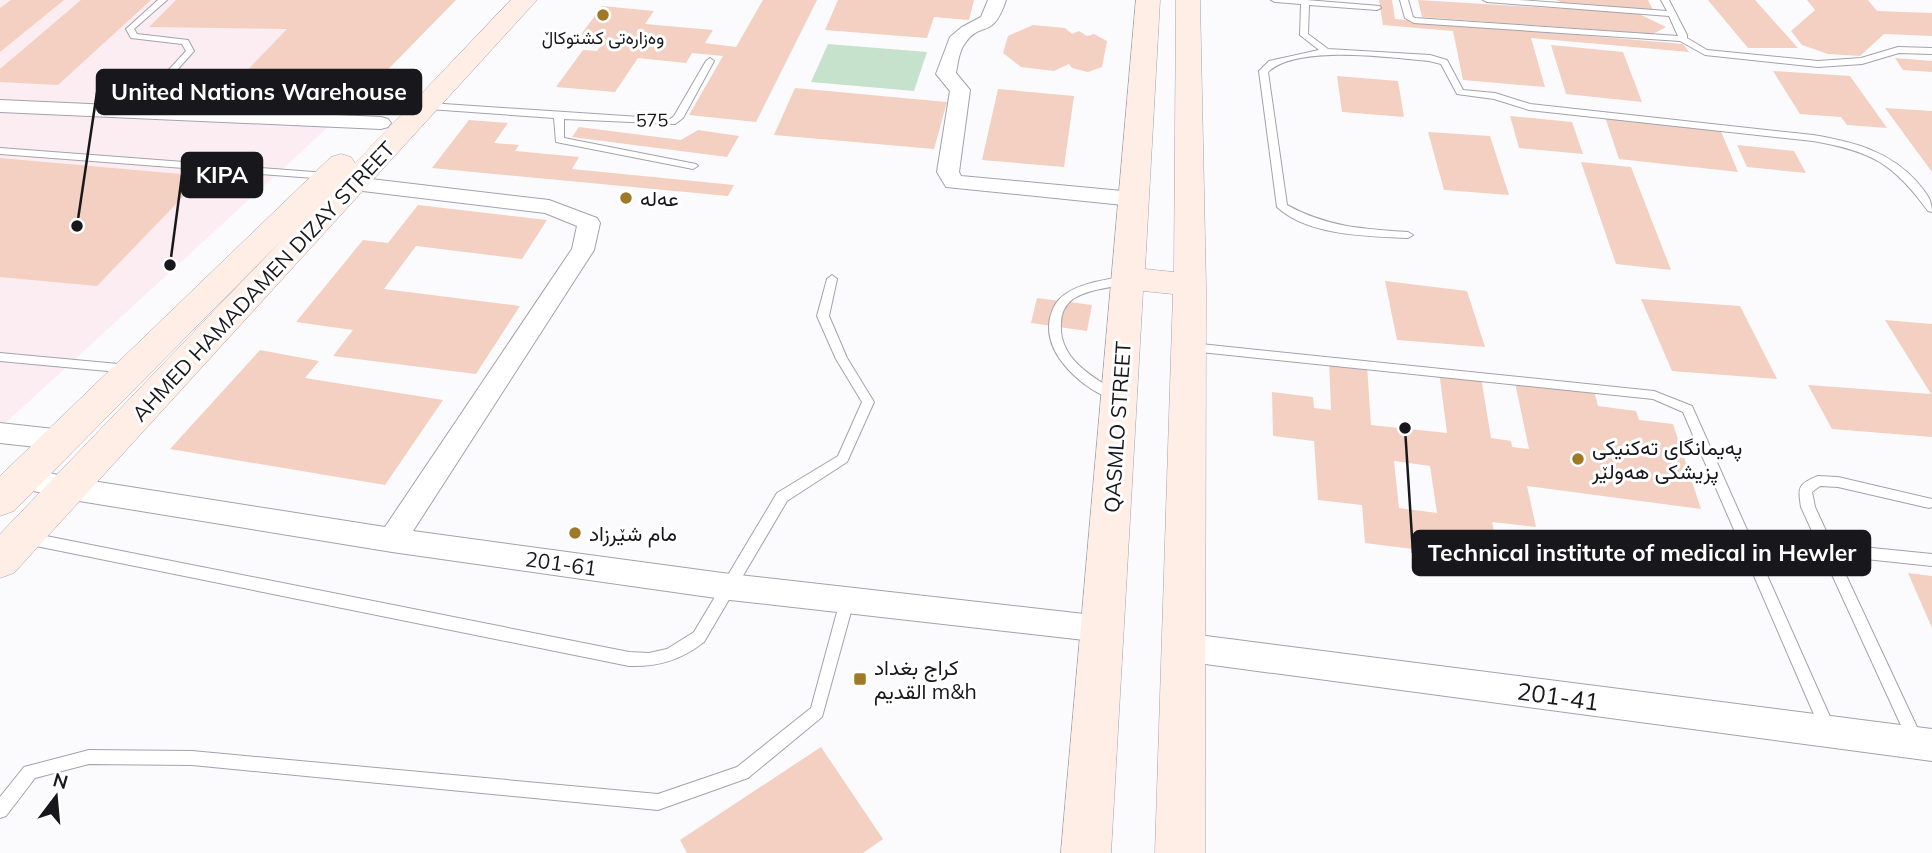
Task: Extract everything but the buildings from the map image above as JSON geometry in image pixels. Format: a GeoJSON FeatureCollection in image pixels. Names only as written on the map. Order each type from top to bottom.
{"type":"FeatureCollection","features":[{"type":"Feature","properties":{"kind":"main road","name":"AHMED HAMADAMEN DIZAY STREET"},"geometry":{"type":"LineString","coordinates":[[0,561],[341,180],[429,106],[525,0]]}},
{"type":"Feature","properties":{"kind":"main road","name":"QASMLO STREET"},"geometry":{"type":"LineString","coordinates":[[1086,853],[1148,0]]}},
{"type":"Feature","properties":{"kind":"main road"},"geometry":{"type":"LineString","coordinates":[[1180,853],[1190,287],[1188,0]]}},
{"type":"Feature","properties":{"kind":"main road"},"geometry":{"type":"LineString","coordinates":[[1128,280],[1159,280],[1190,287]]}},
{"type":"Feature","properties":{"kind":"street","name":"AHMED HAMADAMEN DIZAY STREET"},"geometry":{"type":"LineString","coordinates":[[0,500],[133,370],[341,180],[381,123],[496,0]]}},
{"type":"Feature","properties":{"kind":"street"},"geometry":{"type":"LineString","coordinates":[[997,0],[992,19],[984,27],[968,31],[956,42],[946,74],[960,90],[948,172],[954,182],[1133,200]]}},
{"type":"Feature","properties":{"kind":"street"},"geometry":{"type":"LineString","coordinates":[[0,106],[381,123]]}},
{"type":"Feature","properties":{"kind":"street"},"geometry":{"type":"LineString","coordinates":[[341,180],[549,207],[589,223],[583,250],[393,540]]}},
{"type":"Feature","properties":{"kind":"street"},"geometry":{"type":"LineString","coordinates":[[0,433],[63,440]]}},
{"type":"Feature","properties":{"kind":"street","name":"201-61"},"geometry":{"type":"LineString","coordinates":[[23,478],[67,488],[393,540],[730,587],[1102,629]]}},
{"type":"Feature","properties":{"kind":"street","name":"201-41"},"geometry":{"type":"LineString","coordinates":[[1183,647],[1924,744]]}},
{"type":"Feature","properties":{"kind":"lane"},"geometry":{"type":"LineString","coordinates":[[135,112],[190,51],[184,42],[134,36],[131,29],[163,0]]}},
{"type":"Feature","properties":{"kind":"lane"},"geometry":{"type":"LineString","coordinates":[[1275,0],[1377,8]]}},
{"type":"Feature","properties":{"kind":"lane"},"geometry":{"type":"LineString","coordinates":[[1404,0],[1409,18],[1414,20],[1682,39],[1705,52],[1818,64],[1862,61],[1898,50],[1932,51]]}},
{"type":"Feature","properties":{"kind":"lane"},"geometry":{"type":"LineString","coordinates":[[1487,0],[1672,14]]}},
{"type":"Feature","properties":{"kind":"lane"},"geometry":{"type":"LineString","coordinates":[[1665,0],[1683,35],[1682,39]]}},
{"type":"Feature","properties":{"kind":"lane"},"geometry":{"type":"LineString","coordinates":[[1306,2],[1304,35],[1326,51]]}},
{"type":"Feature","properties":{"kind":"lane"},"geometry":{"type":"LineString","coordinates":[[1408,235],[1341,230],[1306,222],[1282,207],[1263,71],[1272,63],[1326,51],[1430,58],[1444,62],[1460,92],[1495,96],[1529,107],[1800,136],[1855,145],[1889,160],[1917,186],[1932,209]]}},
{"type":"Feature","properties":{"kind":"lane","name":"575"},"geometry":{"type":"LineString","coordinates":[[559,116],[672,122],[678,118],[710,61]]}},
{"type":"Feature","properties":{"kind":"lane"},"geometry":{"type":"LineString","coordinates":[[429,106],[559,116],[559,140],[693,166]]}},
{"type":"Feature","properties":{"kind":"lane"},"geometry":{"type":"LineString","coordinates":[[0,151],[341,180]]}},
{"type":"Feature","properties":{"kind":"lane"},"geometry":{"type":"LineString","coordinates":[[22,537],[648,661],[667,657],[685,649],[699,637],[782,497],[843,459],[868,402],[842,359],[823,316],[832,279]]}},
{"type":"Feature","properties":{"kind":"lane"},"geometry":{"type":"LineString","coordinates":[[1119,400],[1079,373],[1064,357],[1053,335],[1056,312],[1067,297],[1087,288],[1128,280]]}},
{"type":"Feature","properties":{"kind":"lane"},"geometry":{"type":"LineString","coordinates":[[1189,346],[1654,395],[1688,409],[1829,732]]}},
{"type":"Feature","properties":{"kind":"lane"},"geometry":{"type":"LineString","coordinates":[[0,357],[133,370]]}},
{"type":"Feature","properties":{"kind":"lane"},"geometry":{"type":"LineString","coordinates":[[1924,744],[1808,508],[1805,490],[1818,481],[1854,485],[1929,503]]}},
{"type":"Feature","properties":{"kind":"lane"},"geometry":{"type":"LineString","coordinates":[[1828,549],[1932,560]]}},
{"type":"Feature","properties":{"kind":"lane"},"geometry":{"type":"LineString","coordinates":[[0,810],[30,772],[89,757],[192,758],[657,802],[742,773],[817,712],[848,601]]}},
{"type":"Feature","properties":{"kind":"shaded area"},"geometry":{"type":"Polygon","coordinates":[[[0,0],[454,0],[362,96],[0,428],[0,0]]]}},
{"type":"Feature","properties":{"kind":"green space"},"geometry":{"type":"Polygon","coordinates":[[[828,44],[927,52],[914,91],[811,82],[828,44]]]}},
{"type":"Feature","properties":{"kind":"place","name":"وەزارەتی کشتوکاڵ"},"geometry":{"type":"Point","coordinates":[603,15]}},
{"type":"Feature","properties":{"kind":"place","name":"عەلە"},"geometry":{"type":"Point","coordinates":[626,198]}},
{"type":"Feature","properties":{"kind":"place","name":"United Nations Warehouse"},"geometry":{"type":"Point","coordinates":[77,226]}},
{"type":"Feature","properties":{"kind":"place","name":"KIPA"},"geometry":{"type":"Point","coordinates":[170,265]}},
{"type":"Feature","properties":{"kind":"place","name":"Technical institute of medical in Hewler"},"geometry":{"type":"Point","coordinates":[1405,428]}},
{"type":"Feature","properties":{"kind":"place","name":"پەیمانگای تەکنیکی پزیشکی هەولێر"},"geometry":{"type":"Point","coordinates":[1578,459]}},
{"type":"Feature","properties":{"kind":"place","name":"مام شێرزاد"},"geometry":{"type":"Point","coordinates":[575,533]}},
{"type":"Feature","properties":{"kind":"place","name":"كراج بغداد القديم m&h"},"geometry":{"type":"Point","coordinates":[860,679]}}]}
